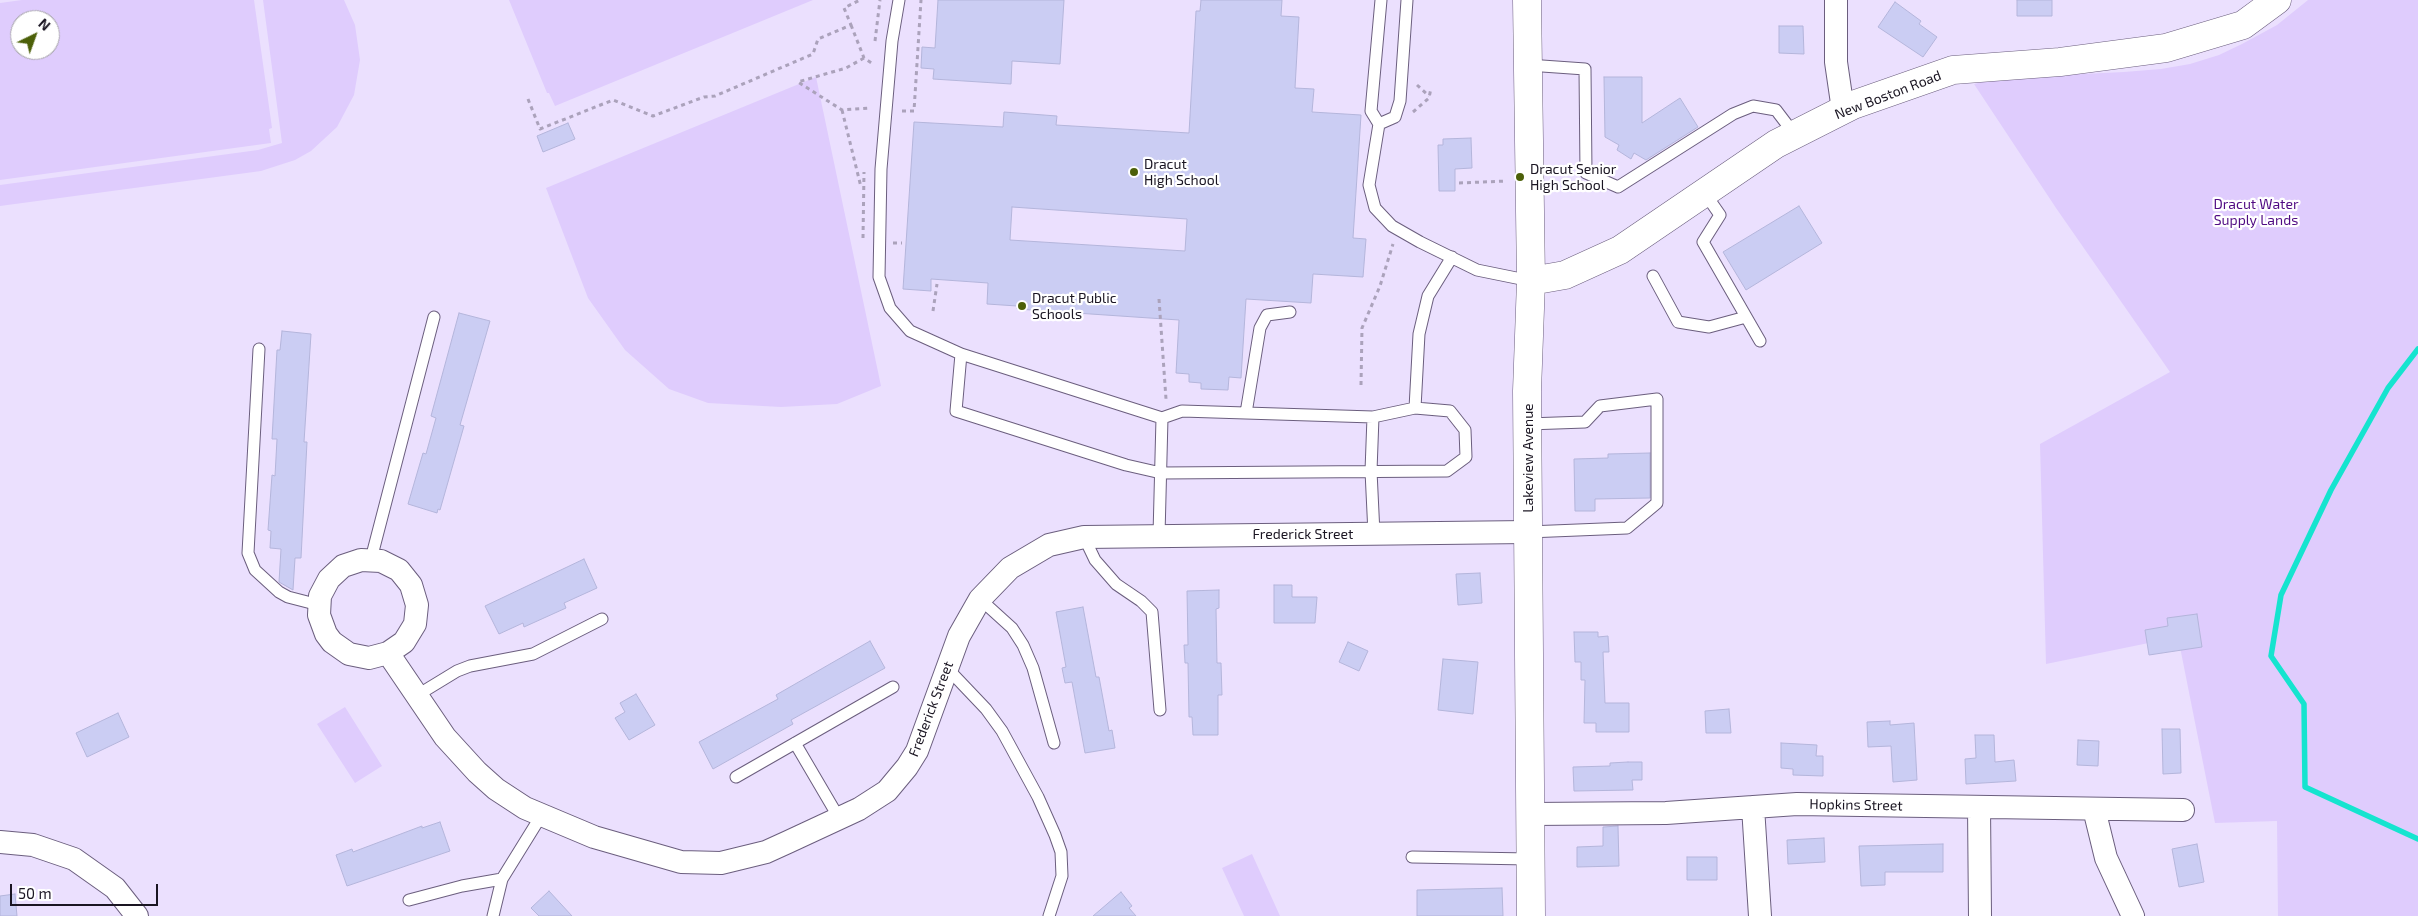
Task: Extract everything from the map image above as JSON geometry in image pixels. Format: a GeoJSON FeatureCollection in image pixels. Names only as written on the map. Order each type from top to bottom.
{"type":"FeatureCollection","features":[{"type":"Feature","properties":{"kind":"main road","name":"Lakeview Avenue"},"geometry":{"type":"LineString","coordinates":[[1527,0],[1531,281],[1528,424],[1531,916]]}},
{"type":"Feature","properties":{"kind":"main road","name":"New Boston Road"},"geometry":{"type":"LineString","coordinates":[[1531,281],[1564,275],[1620,250],[1776,144],[1843,110],[1953,70],[2060,62],[2166,48],[2243,25],[2277,0]]}},
{"type":"Feature","properties":{"kind":"street"},"geometry":{"type":"LineString","coordinates":[[1836,0],[1836,62],[1843,110]]}},
{"type":"Feature","properties":{"kind":"street","name":"Frederick Street"},"geometry":{"type":"LineString","coordinates":[[388,653],[445,737],[477,772],[510,800],[572,829],[632,849],[681,862],[721,863],[766,852],[839,818],[876,799],[887,790],[907,767],[917,751],[959,636],[980,599],[1002,575],[1028,555],[1060,541],[1084,537],[1159,535],[1528,532]]}},
{"type":"Feature","properties":{"kind":"street"},"geometry":{"type":"LineString","coordinates":[[371,560],[386,563],[399,570],[411,585],[415,595],[417,615],[413,629],[404,642],[388,653],[369,658],[349,654],[332,642],[324,630],[319,615],[319,605],[324,587],[336,572],[352,562],[371,560]]}},
{"type":"Feature","properties":{"kind":"street","name":"Hopkins Street"},"geometry":{"type":"LineString","coordinates":[[1530,814],[1666,813],[1797,804],[2183,810]]}},
{"type":"Feature","properties":{"kind":"street"},"geometry":{"type":"LineString","coordinates":[[1753,807],[1760,916]]}},
{"type":"Feature","properties":{"kind":"street"},"geometry":{"type":"LineString","coordinates":[[1979,807],[1980,916]]}},
{"type":"Feature","properties":{"kind":"street"},"geometry":{"type":"LineString","coordinates":[[2094,809],[2106,858],[2133,916]]}},
{"type":"Feature","properties":{"kind":"street"},"geometry":{"type":"LineString","coordinates":[[0,842],[33,845],[74,859],[115,888],[137,916]]}},
{"type":"Feature","properties":{"kind":"lane"},"geometry":{"type":"LineString","coordinates":[[899,0],[892,41],[881,169],[880,277],[890,308],[910,331],[961,354],[1162,418],[1182,411],[1373,417],[1415,408],[1450,411],[1465,430],[1466,457],[1447,471],[1161,473],[1126,465],[956,411],[961,354]]}},
{"type":"Feature","properties":{"kind":"lane"},"geometry":{"type":"LineString","coordinates":[[1381,0],[1371,111],[1379,124],[1368,185],[1374,208],[1392,226],[1477,270],[1531,281]]}},
{"type":"Feature","properties":{"kind":"lane"},"geometry":{"type":"LineString","coordinates":[[1379,124],[1395,117],[1400,101],[1407,0]]}},
{"type":"Feature","properties":{"kind":"lane"},"geometry":{"type":"LineString","coordinates":[[1528,65],[1585,68],[1586,172],[1618,187],[1733,114],[1754,106],[1776,110],[1795,135]]}},
{"type":"Feature","properties":{"kind":"lane"},"geometry":{"type":"LineString","coordinates":[[1704,192],[1720,215],[1703,242],[1760,341]]}},
{"type":"Feature","properties":{"kind":"lane"},"geometry":{"type":"LineString","coordinates":[[1415,408],[1419,334],[1428,296],[1452,257]]}},
{"type":"Feature","properties":{"kind":"lane"},"geometry":{"type":"LineString","coordinates":[[1653,276],[1678,322],[1709,327],[1746,317]]}},
{"type":"Feature","properties":{"kind":"lane"},"geometry":{"type":"LineString","coordinates":[[1246,413],[1260,328],[1267,315],[1290,312]]}},
{"type":"Feature","properties":{"kind":"lane"},"geometry":{"type":"LineString","coordinates":[[371,560],[434,317]]}},
{"type":"Feature","properties":{"kind":"lane"},"geometry":{"type":"LineString","coordinates":[[259,349],[248,553],[255,570],[279,592],[319,605]]}},
{"type":"Feature","properties":{"kind":"lane"},"geometry":{"type":"LineString","coordinates":[[1528,424],[1585,422],[1600,406],[1657,399],[1657,503],[1627,528],[1528,532]]}},
{"type":"Feature","properties":{"kind":"lane"},"geometry":{"type":"LineString","coordinates":[[1373,417],[1371,471],[1374,534]]}},
{"type":"Feature","properties":{"kind":"lane"},"geometry":{"type":"LineString","coordinates":[[1159,535],[1162,418]]}},
{"type":"Feature","properties":{"kind":"lane"},"geometry":{"type":"LineString","coordinates":[[1084,537],[1091,552],[1116,584],[1141,600],[1152,612],[1160,710]]}},
{"type":"Feature","properties":{"kind":"lane"},"geometry":{"type":"LineString","coordinates":[[980,599],[1012,628],[1023,645],[1033,668],[1054,744]]}},
{"type":"Feature","properties":{"kind":"lane"},"geometry":{"type":"LineString","coordinates":[[416,696],[457,671],[470,666],[534,654],[602,620]]}},
{"type":"Feature","properties":{"kind":"lane"},"geometry":{"type":"LineString","coordinates":[[948,668],[986,709],[1002,731],[1034,790],[1055,835],[1061,852],[1062,876],[1053,915]]}},
{"type":"Feature","properties":{"kind":"lane"},"geometry":{"type":"LineString","coordinates":[[736,777],[893,686]]}},
{"type":"Feature","properties":{"kind":"lane"},"geometry":{"type":"LineString","coordinates":[[795,743],[839,818]]}},
{"type":"Feature","properties":{"kind":"lane"},"geometry":{"type":"LineString","coordinates":[[493,916],[502,879],[541,816]]}},
{"type":"Feature","properties":{"kind":"lane"},"geometry":{"type":"LineString","coordinates":[[1412,857],[1530,859]]}},
{"type":"Feature","properties":{"kind":"lane"},"geometry":{"type":"LineString","coordinates":[[409,900],[462,886],[502,879]]}},
{"type":"Feature","properties":{"kind":"path"},"geometry":{"type":"LineString","coordinates":[[860,0],[844,8],[864,58],[873,64]]}},
{"type":"Feature","properties":{"kind":"path"},"geometry":{"type":"LineString","coordinates":[[902,111],[914,111],[921,0]]}},
{"type":"Feature","properties":{"kind":"path"},"geometry":{"type":"LineString","coordinates":[[528,99],[540,130],[613,100],[653,116],[704,97],[715,96],[747,80],[813,54],[818,39],[852,26]]}},
{"type":"Feature","properties":{"kind":"path"},"geometry":{"type":"LineString","coordinates":[[864,58],[846,68],[798,82],[842,110],[869,108]]}},
{"type":"Feature","properties":{"kind":"path"},"geometry":{"type":"LineString","coordinates":[[1410,115],[1429,98],[1431,88]]}},
{"type":"Feature","properties":{"kind":"path"},"geometry":{"type":"LineString","coordinates":[[842,110],[862,191]]}},
{"type":"Feature","properties":{"kind":"path"},"geometry":{"type":"LineString","coordinates":[[1459,183],[1506,181]]}},
{"type":"Feature","properties":{"kind":"path"},"geometry":{"type":"LineString","coordinates":[[1360,385],[1362,328],[1380,286],[1394,240]]}},
{"type":"Feature","properties":{"kind":"path"},"geometry":{"type":"LineString","coordinates":[[933,311],[937,284]]}},
{"type":"Feature","properties":{"kind":"path"},"geometry":{"type":"LineString","coordinates":[[1159,299],[1166,399]]}},
{"type":"Feature","properties":{"kind":"green space"},"geometry":{"type":"Polygon","coordinates":[[[22,0],[254,0],[272,128],[269,129],[271,143],[0,180],[0,3],[22,0]]]}},
{"type":"Feature","properties":{"kind":"green space"},"geometry":{"type":"Polygon","coordinates":[[[263,0],[344,0],[355,25],[360,60],[354,95],[337,127],[311,151],[295,160],[261,171],[0,206],[0,185],[258,150],[282,143],[263,0]]]}},
{"type":"Feature","properties":{"kind":"green space"},"geometry":{"type":"Polygon","coordinates":[[[509,0],[813,0],[555,106],[549,93],[547,93],[509,0]]]}},
{"type":"Feature","properties":{"kind":"green space","name":"Dracut Water Supply Lands"},"geometry":{"type":"Polygon","coordinates":[[[2308,0],[2418,0],[2418,916],[2278,916],[2277,821],[2215,823],[2178,637],[2046,664],[2040,444],[2170,372],[2056,208],[1974,84],[1999,78],[2124,72],[2190,64],[2219,55],[2242,44],[2277,25],[2308,0]]]}},
{"type":"Feature","properties":{"kind":"green space"},"geometry":{"type":"Polygon","coordinates":[[[816,77],[881,386],[837,404],[781,407],[708,403],[669,389],[625,350],[588,298],[546,188],[816,77]]]}},
{"type":"Feature","properties":{"kind":"green space"},"geometry":{"type":"Polygon","coordinates":[[[345,707],[382,766],[355,783],[317,724],[345,707]]]}},
{"type":"Feature","properties":{"kind":"green space"},"geometry":{"type":"Polygon","coordinates":[[[1252,854],[1280,916],[1244,916],[1222,868],[1252,854]]]}},
{"type":"Feature","properties":{"kind":"building"},"geometry":{"type":"Polygon","coordinates":[[[938,0],[1064,0],[1060,64],[1012,61],[1011,84],[933,79],[934,69],[921,68],[922,47],[935,48],[938,0]]]}},
{"type":"Feature","properties":{"kind":"building","name":"Dracut High School"},"geometry":{"type":"Polygon","coordinates":[[[1201,0],[1282,0],[1281,16],[1299,17],[1295,88],[1314,89],[1312,112],[1361,115],[1353,238],[1366,239],[1363,277],[1313,274],[1311,303],[1246,299],[1241,378],[1229,377],[1228,390],[1201,389],[1201,383],[1189,382],[1189,374],[1176,373],[1179,320],[1017,309],[1017,306],[987,304],[988,283],[931,279],[931,291],[903,289],[914,122],[1003,127],[1004,112],[1057,116],[1056,125],[1189,133],[1196,11],[1200,11],[1201,0]],[[1012,207],[1010,240],[1185,251],[1187,219],[1012,207]]]}},
{"type":"Feature","properties":{"kind":"building"},"geometry":{"type":"Polygon","coordinates":[[[2017,0],[2052,0],[2052,16],[2017,16],[2017,0]]]}},
{"type":"Feature","properties":{"kind":"building"},"geometry":{"type":"Polygon","coordinates":[[[1895,2],[1921,21],[1919,24],[1937,37],[1923,57],[1878,27],[1895,2]]]}},
{"type":"Feature","properties":{"kind":"building"},"geometry":{"type":"Polygon","coordinates":[[[1779,26],[1803,26],[1804,54],[1779,53],[1779,26]]]}},
{"type":"Feature","properties":{"kind":"building"},"geometry":{"type":"Polygon","coordinates":[[[1604,77],[1642,77],[1642,123],[1680,98],[1698,127],[1646,160],[1634,153],[1631,159],[1617,150],[1619,145],[1605,137],[1604,77]]]}},
{"type":"Feature","properties":{"kind":"building"},"geometry":{"type":"Polygon","coordinates":[[[568,123],[575,139],[543,152],[537,136],[568,123]]]}},
{"type":"Feature","properties":{"kind":"building"},"geometry":{"type":"Polygon","coordinates":[[[1471,138],[1472,168],[1455,169],[1455,191],[1439,191],[1438,145],[1443,145],[1443,139],[1471,138]]]}},
{"type":"Feature","properties":{"kind":"building"},"geometry":{"type":"Polygon","coordinates":[[[1799,206],[1822,243],[1746,290],[1723,252],[1799,206]]]}},
{"type":"Feature","properties":{"kind":"building"},"geometry":{"type":"Polygon","coordinates":[[[459,313],[490,321],[460,425],[464,426],[440,510],[438,509],[437,513],[408,504],[423,453],[426,454],[436,418],[431,416],[459,313]]]}},
{"type":"Feature","properties":{"kind":"building"},"geometry":{"type":"Polygon","coordinates":[[[282,331],[311,334],[304,442],[307,442],[301,558],[295,558],[293,590],[279,582],[281,549],[270,548],[271,531],[268,530],[272,475],[275,476],[277,439],[272,439],[277,350],[280,350],[282,331]]]}},
{"type":"Feature","properties":{"kind":"building"},"geometry":{"type":"Polygon","coordinates":[[[1650,453],[1650,498],[1595,499],[1595,511],[1575,511],[1574,459],[1608,458],[1608,454],[1650,453]]]}},
{"type":"Feature","properties":{"kind":"building"},"geometry":{"type":"Polygon","coordinates":[[[584,559],[597,588],[564,603],[566,608],[524,627],[523,623],[499,634],[485,606],[584,559]]]}},
{"type":"Feature","properties":{"kind":"building"},"geometry":{"type":"Polygon","coordinates":[[[1480,573],[1482,603],[1458,605],[1456,574],[1480,573]]]}},
{"type":"Feature","properties":{"kind":"building"},"geometry":{"type":"Polygon","coordinates":[[[1274,585],[1292,585],[1292,597],[1317,597],[1315,623],[1274,623],[1274,585]]]}},
{"type":"Feature","properties":{"kind":"building"},"geometry":{"type":"Polygon","coordinates":[[[1219,590],[1219,608],[1216,609],[1217,663],[1221,663],[1222,695],[1218,695],[1218,735],[1193,735],[1192,717],[1189,717],[1188,663],[1185,663],[1184,645],[1188,645],[1187,591],[1219,590]]]}},
{"type":"Feature","properties":{"kind":"building"},"geometry":{"type":"Polygon","coordinates":[[[1083,607],[1096,677],[1099,677],[1109,731],[1112,730],[1115,748],[1085,753],[1072,682],[1065,683],[1062,668],[1066,667],[1056,612],[1083,607]]]}},
{"type":"Feature","properties":{"kind":"building"},"geometry":{"type":"Polygon","coordinates":[[[2197,614],[2202,647],[2149,655],[2145,630],[2168,626],[2167,618],[2197,614]]]}},
{"type":"Feature","properties":{"kind":"building"},"geometry":{"type":"Polygon","coordinates":[[[1574,632],[1598,632],[1598,637],[1608,636],[1609,652],[1603,652],[1605,703],[1629,703],[1629,732],[1596,732],[1596,723],[1584,723],[1585,680],[1581,680],[1581,662],[1575,662],[1574,632]]]}},
{"type":"Feature","properties":{"kind":"building"},"geometry":{"type":"Polygon","coordinates":[[[870,641],[885,668],[791,720],[793,724],[713,769],[699,742],[778,699],[776,695],[870,641]]]}},
{"type":"Feature","properties":{"kind":"building"},"geometry":{"type":"Polygon","coordinates":[[[1348,642],[1368,651],[1359,671],[1339,662],[1348,642]]]}},
{"type":"Feature","properties":{"kind":"building"},"geometry":{"type":"Polygon","coordinates":[[[1443,659],[1478,662],[1473,714],[1438,710],[1443,659]]]}},
{"type":"Feature","properties":{"kind":"building"},"geometry":{"type":"Polygon","coordinates":[[[636,694],[655,725],[629,740],[615,718],[625,712],[620,703],[636,694]]]}},
{"type":"Feature","properties":{"kind":"building"},"geometry":{"type":"Polygon","coordinates":[[[1729,709],[1731,733],[1706,733],[1705,711],[1729,709]]]}},
{"type":"Feature","properties":{"kind":"building"},"geometry":{"type":"Polygon","coordinates":[[[118,713],[129,737],[87,757],[76,733],[118,713]]]}},
{"type":"Feature","properties":{"kind":"building"},"geometry":{"type":"Polygon","coordinates":[[[1890,721],[1890,725],[1914,723],[1917,780],[1893,782],[1891,746],[1868,747],[1867,722],[1890,721]]]}},
{"type":"Feature","properties":{"kind":"building"},"geometry":{"type":"Polygon","coordinates":[[[2162,729],[2180,729],[2181,773],[2163,774],[2162,729]]]}},
{"type":"Feature","properties":{"kind":"building"},"geometry":{"type":"Polygon","coordinates":[[[1975,735],[1994,735],[1995,762],[2014,760],[2016,781],[1966,784],[1965,759],[1976,758],[1975,735]]]}},
{"type":"Feature","properties":{"kind":"building"},"geometry":{"type":"Polygon","coordinates":[[[2078,740],[2099,741],[2098,766],[2077,765],[2078,740]]]}},
{"type":"Feature","properties":{"kind":"building"},"geometry":{"type":"Polygon","coordinates":[[[1781,743],[1817,745],[1816,756],[1823,756],[1823,776],[1793,775],[1793,769],[1781,768],[1781,743]]]}},
{"type":"Feature","properties":{"kind":"building"},"geometry":{"type":"Polygon","coordinates":[[[1642,762],[1642,780],[1632,780],[1633,790],[1574,791],[1573,767],[1610,766],[1610,763],[1642,762]]]}},
{"type":"Feature","properties":{"kind":"building"},"geometry":{"type":"Polygon","coordinates":[[[440,822],[450,851],[347,886],[336,855],[352,849],[353,852],[422,826],[422,828],[440,822]]]}},
{"type":"Feature","properties":{"kind":"building"},"geometry":{"type":"Polygon","coordinates":[[[1618,826],[1619,866],[1577,867],[1577,847],[1603,846],[1603,827],[1618,826]]]}},
{"type":"Feature","properties":{"kind":"building"},"geometry":{"type":"Polygon","coordinates":[[[1824,838],[1825,862],[1788,864],[1787,840],[1824,838]]]}},
{"type":"Feature","properties":{"kind":"building"},"geometry":{"type":"Polygon","coordinates":[[[1943,844],[1943,872],[1885,872],[1885,885],[1861,886],[1859,846],[1943,844]]]}},
{"type":"Feature","properties":{"kind":"building"},"geometry":{"type":"Polygon","coordinates":[[[2197,844],[2204,882],[2179,887],[2172,849],[2197,844]]]}},
{"type":"Feature","properties":{"kind":"building"},"geometry":{"type":"Polygon","coordinates":[[[1687,857],[1717,857],[1717,880],[1687,880],[1687,857]]]}},
{"type":"Feature","properties":{"kind":"building"},"geometry":{"type":"Polygon","coordinates":[[[1502,888],[1503,916],[1417,916],[1417,890],[1502,888]]]}},
{"type":"Feature","properties":{"kind":"building"},"geometry":{"type":"Polygon","coordinates":[[[549,891],[572,916],[539,916],[531,908],[549,891]]]}},
{"type":"Feature","properties":{"kind":"building"},"geometry":{"type":"Polygon","coordinates":[[[1121,892],[1132,906],[1129,908],[1136,916],[1093,916],[1121,892]]]}},
{"type":"Feature","properties":{"kind":"building"},"geometry":{"type":"Polygon","coordinates":[[[15,894],[17,916],[0,916],[0,896],[15,894]]]}},
{"type":"Feature","properties":{"kind":"waterway"},"geometry":{"type":"LineString","coordinates":[[2418,349],[2388,388],[2331,490],[2281,595],[2271,656],[2304,704],[2305,787],[2418,839]]}},
{"type":"Feature","properties":{"kind":"place","name":"Dracut High School"},"geometry":{"type":"Point","coordinates":[1134,172]}},
{"type":"Feature","properties":{"kind":"place","name":"Dracut Senior High School"},"geometry":{"type":"Point","coordinates":[1520,177]}},
{"type":"Feature","properties":{"kind":"place","name":"Dracut Public Schools"},"geometry":{"type":"Point","coordinates":[1022,306]}}]}
